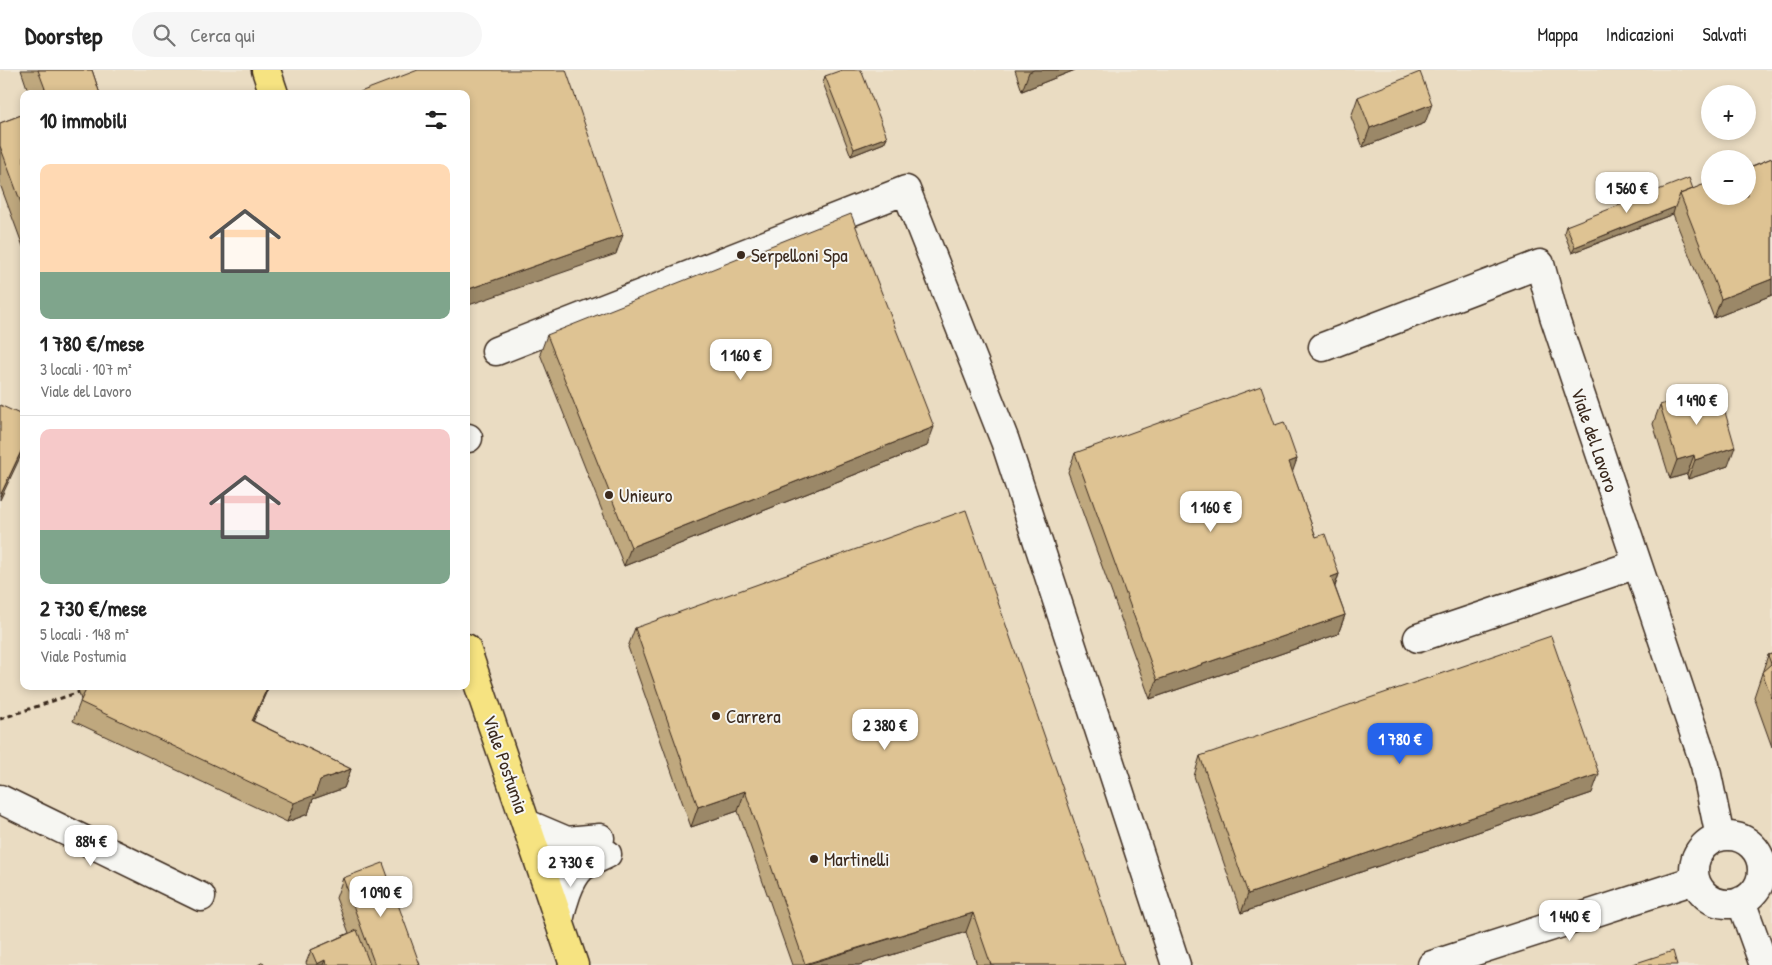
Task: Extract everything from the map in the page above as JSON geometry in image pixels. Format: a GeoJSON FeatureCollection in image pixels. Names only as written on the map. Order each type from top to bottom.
{"type":"FeatureCollection","features":[{"type":"Feature","properties":{"kind":"main road"},"geometry":{"type":"LineString","coordinates":[[266,70],[273,90]]}},
{"type":"Feature","properties":{"kind":"main road","name":"Viale Postumia"},"geometry":{"type":"LineString","coordinates":[[470,660],[574,965]]}},
{"type":"Feature","properties":{"kind":"street"},"geometry":{"type":"LineString","coordinates":[[496,351],[906,190],[1005,441],[1176,965]]}},
{"type":"Feature","properties":{"kind":"street","name":"Viale del Lavoro"},"geometry":{"type":"LineString","coordinates":[[1323,346],[1540,264],[1554,316],[1705,765],[1720,837]]}},
{"type":"Feature","properties":{"kind":"street"},"geometry":{"type":"LineString","coordinates":[[1418,638],[1637,564]]}},
{"type":"Feature","properties":{"kind":"street"},"geometry":{"type":"LineString","coordinates":[[0,799],[201,897]]}},
{"type":"Feature","properties":{"kind":"street"},"geometry":{"type":"LineString","coordinates":[[527,824],[567,842],[603,846],[581,868],[572,882],[562,908],[560,921]]}},
{"type":"Feature","properties":{"kind":"street"},"geometry":{"type":"LineString","coordinates":[[1731,836],[1742,839],[1766,856],[1760,882],[1753,892],[1741,901],[1730,904],[1714,901],[1704,894],[1695,880],[1694,869],[1697,856],[1704,846],[1720,837],[1731,836]]}},
{"type":"Feature","properties":{"kind":"street"},"geometry":{"type":"LineString","coordinates":[[1432,965],[1695,880]]}},
{"type":"Feature","properties":{"kind":"street"},"geometry":{"type":"LineString","coordinates":[[1741,901],[1764,965]]}},
{"type":"Feature","properties":{"kind":"path"},"geometry":{"type":"LineString","coordinates":[[0,719],[78,692]]}},
{"type":"Feature","properties":{"kind":"shaded area"},"geometry":{"type":"Polygon","coordinates":[[[0,70],[1772,70],[1772,965],[0,965],[0,70]]]}},
{"type":"Feature","properties":{"kind":"building"},"geometry":{"type":"Polygon","coordinates":[[[38,70],[92,70],[99,90],[46,90],[38,70]]]}},
{"type":"Feature","properties":{"kind":"building"},"geometry":{"type":"Polygon","coordinates":[[[418,70],[566,70],[623,235],[470,289],[470,90],[365,90],[418,70]]]}},
{"type":"Feature","properties":{"kind":"building"},"geometry":{"type":"Polygon","coordinates":[[[842,70],[861,70],[887,137],[854,149],[825,76],[842,70]]]}},
{"type":"Feature","properties":{"kind":"building"},"geometry":{"type":"Polygon","coordinates":[[[1420,72],[1432,104],[1370,128],[1358,97],[1420,72]]]}},
{"type":"Feature","properties":{"kind":"building"},"geometry":{"type":"Polygon","coordinates":[[[20,116],[20,200],[0,146],[0,123],[20,116]]]}},
{"type":"Feature","properties":{"kind":"building"},"geometry":{"type":"Polygon","coordinates":[[[1772,158],[1772,279],[1721,299],[1680,194],[1701,186],[1701,205],[1756,205],[1756,165],[1772,158]]]}},
{"type":"Feature","properties":{"kind":"building"},"geometry":{"type":"Polygon","coordinates":[[[1689,178],[1693,189],[1680,194],[1675,207],[1575,247],[1566,226],[1689,178]]]}},
{"type":"Feature","properties":{"kind":"building"},"geometry":{"type":"Polygon","coordinates":[[[851,214],[934,427],[631,547],[547,335],[851,214]]]}},
{"type":"Feature","properties":{"kind":"building"},"geometry":{"type":"Polygon","coordinates":[[[1261,386],[1275,425],[1284,422],[1297,459],[1289,462],[1316,537],[1325,534],[1339,574],[1331,577],[1345,615],[1157,680],[1075,453],[1261,386]]]}},
{"type":"Feature","properties":{"kind":"building"},"geometry":{"type":"Polygon","coordinates":[[[1710,389],[1716,407],[1723,405],[1735,447],[1695,460],[1694,455],[1677,460],[1660,405],[1710,389]]]}},
{"type":"Feature","properties":{"kind":"building"},"geometry":{"type":"Polygon","coordinates":[[[0,405],[20,414],[20,454],[0,496],[0,405]]]}},
{"type":"Feature","properties":{"kind":"building"},"geometry":{"type":"Polygon","coordinates":[[[966,510],[1124,965],[991,965],[973,913],[805,964],[745,791],[698,807],[635,628],[966,510]]]}},
{"type":"Feature","properties":{"kind":"building"},"geometry":{"type":"Polygon","coordinates":[[[1551,636],[1599,774],[1248,894],[1200,756],[1551,636]]]}},
{"type":"Feature","properties":{"kind":"building"},"geometry":{"type":"Polygon","coordinates":[[[1772,654],[1772,699],[1762,672],[1771,664],[1768,655],[1772,654]]]}},
{"type":"Feature","properties":{"kind":"building"},"geometry":{"type":"Polygon","coordinates":[[[86,690],[266,690],[252,721],[351,769],[320,780],[315,795],[294,803],[80,702],[86,690]]]}},
{"type":"Feature","properties":{"kind":"building"},"geometry":{"type":"Polygon","coordinates":[[[383,863],[420,965],[375,965],[343,878],[383,863]]]}},
{"type":"Feature","properties":{"kind":"building"},"geometry":{"type":"Polygon","coordinates":[[[357,930],[370,965],[326,965],[325,960],[317,964],[311,950],[357,930]]]}},
{"type":"Feature","properties":{"kind":"building"},"geometry":{"type":"Polygon","coordinates":[[[1673,951],[1677,965],[1630,965],[1673,951]]]}},
{"type":"Feature","properties":{"kind":"place","name":"Serpelloni Spa"},"geometry":{"type":"Point","coordinates":[741,255]}},
{"type":"Feature","properties":{"kind":"place","name":"Unieuro"},"geometry":{"type":"Point","coordinates":[609,495]}},
{"type":"Feature","properties":{"kind":"place","name":"Carrera"},"geometry":{"type":"Point","coordinates":[716,716]}},
{"type":"Feature","properties":{"kind":"place","name":"Martinelli"},"geometry":{"type":"Point","coordinates":[814,859]}}]}
